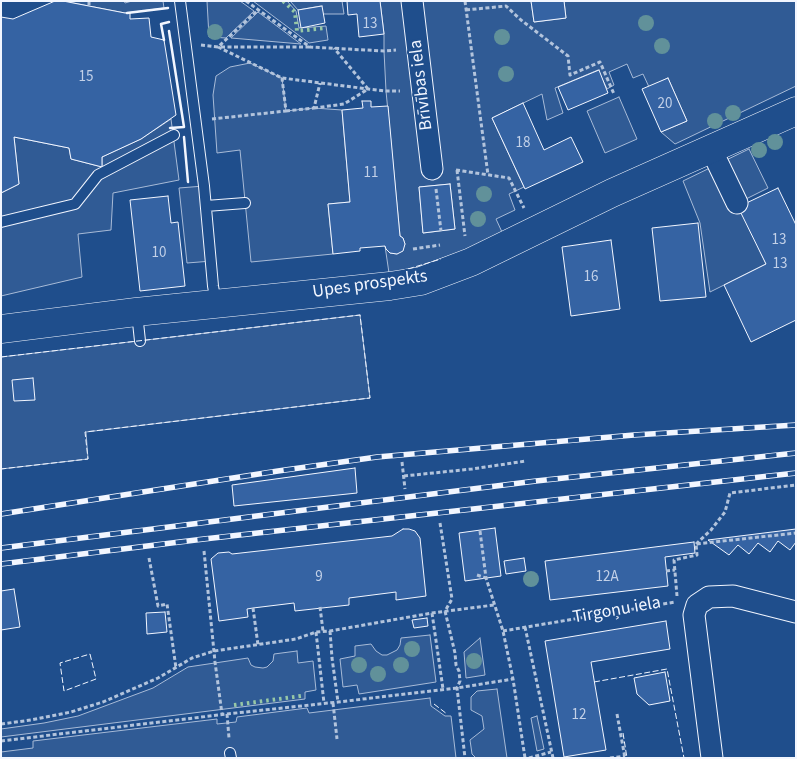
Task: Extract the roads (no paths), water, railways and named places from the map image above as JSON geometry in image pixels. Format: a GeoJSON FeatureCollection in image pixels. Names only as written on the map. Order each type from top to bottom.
{"type":"FeatureCollection","features":[{"type":"Feature","properties":{"kind":"main road","name":"Upes prospekts"},"geometry":{"type":"LineString","coordinates":[[1,329],[136,312],[390,286],[420,281],[470,262],[612,194],[796,111]]}},
{"type":"Feature","properties":{"kind":"street","name":"Brīvības iela"},"geometry":{"type":"LineString","coordinates":[[412,1],[434,177]]}},
{"type":"Feature","properties":{"kind":"street"},"geometry":{"type":"LineString","coordinates":[[710,149],[737,203]]}},
{"type":"Feature","properties":{"kind":"street"},"geometry":{"type":"LineString","coordinates":[[712,758],[694,614],[697,605],[709,597],[733,596],[796,612]]}},
{"type":"Feature","properties":{"kind":"lane"},"geometry":{"type":"LineString","coordinates":[[180,1],[206,206],[216,304]]}},
{"type":"Feature","properties":{"kind":"lane"},"geometry":{"type":"LineString","coordinates":[[1,222],[75,204],[98,175],[174,135]]}},
{"type":"Feature","properties":{"kind":"lane"},"geometry":{"type":"LineString","coordinates":[[206,206],[245,203]]}},
{"type":"Feature","properties":{"kind":"lane"},"geometry":{"type":"LineString","coordinates":[[136,312],[140,340]]}},
{"type":"Feature","properties":{"kind":"railway"},"geometry":{"type":"LineString","coordinates":[[1,514],[377,457],[634,435],[796,425]]}},
{"type":"Feature","properties":{"kind":"railway"},"geometry":{"type":"LineString","coordinates":[[1,548],[536,481],[796,453]]}},
{"type":"Feature","properties":{"kind":"railway"},"geometry":{"type":"LineString","coordinates":[[1,564],[204,539],[796,473]]}}]}
